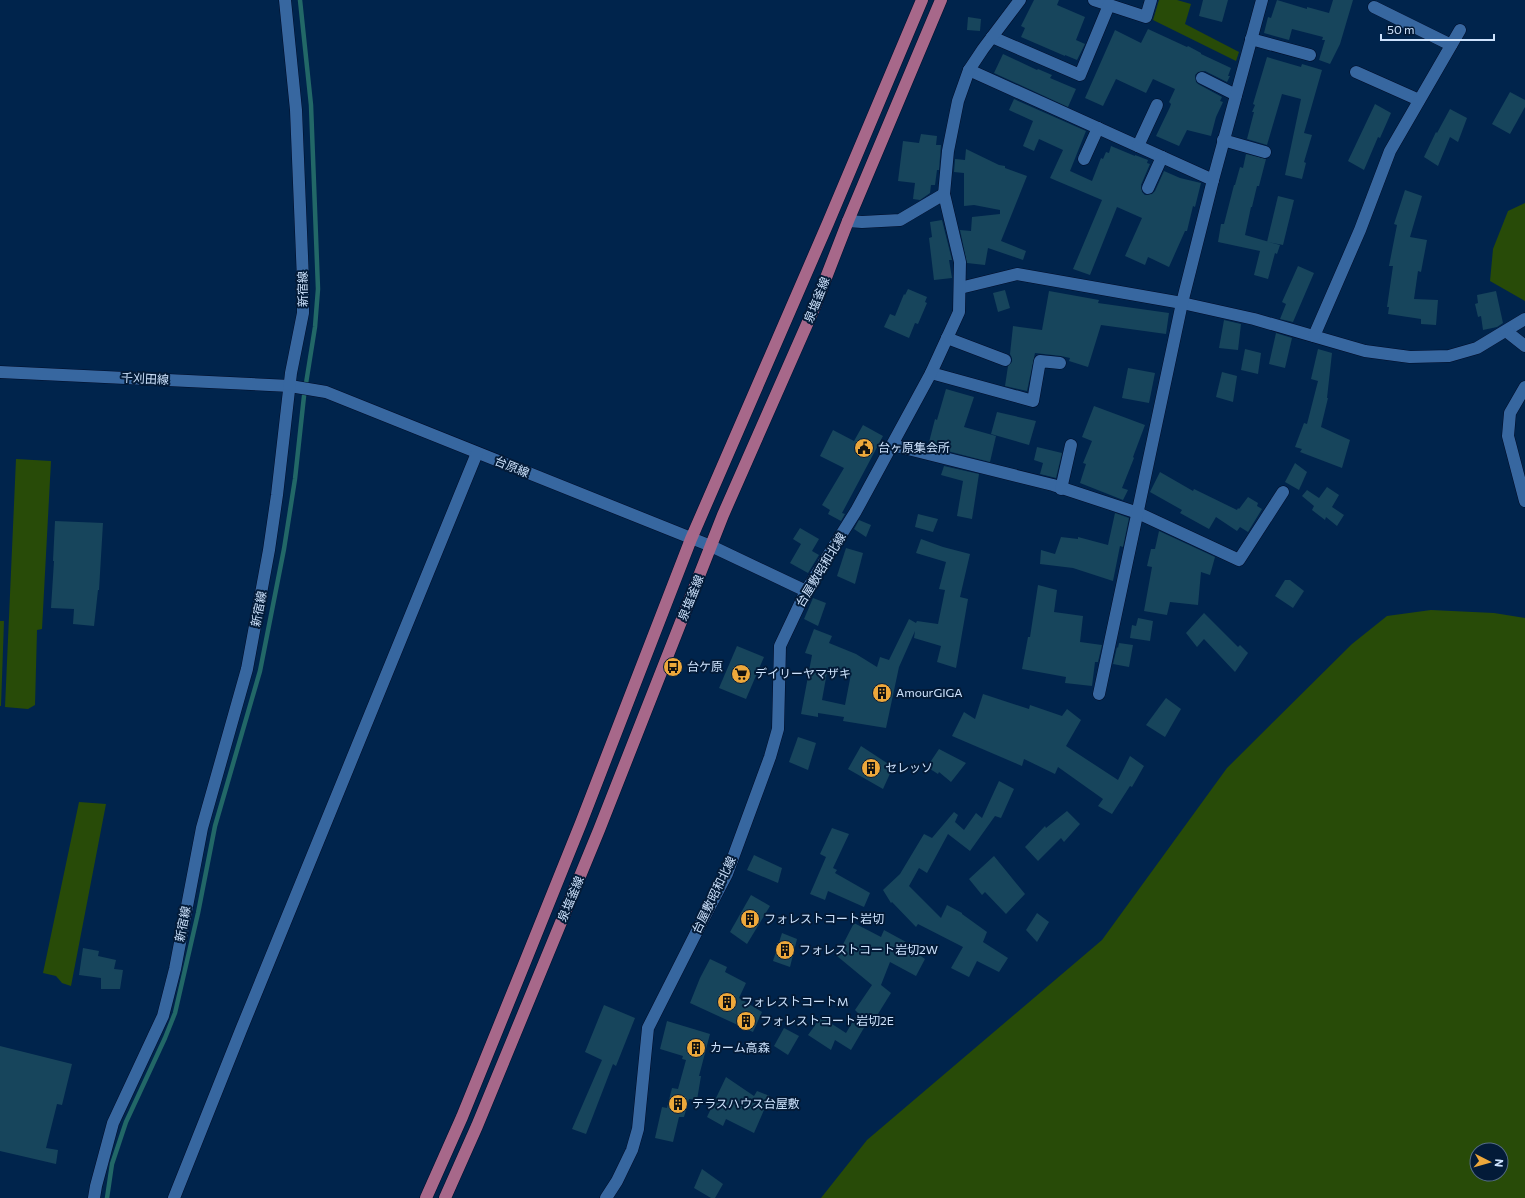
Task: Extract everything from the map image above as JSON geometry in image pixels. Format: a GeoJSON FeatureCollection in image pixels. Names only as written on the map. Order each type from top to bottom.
{"type":"FeatureCollection","features":[{"type":"Feature","properties":{"kind":"main road","name":"泉塩釜線"},"geometry":{"type":"LineString","coordinates":[[426,1198],[462,1117],[525,962],[691,539],[825,230],[922,0]]}},
{"type":"Feature","properties":{"kind":"main road","name":"泉塩釜線"},"geometry":{"type":"LineString","coordinates":[[445,1198],[477,1126],[600,830],[711,546],[815,306],[848,221],[941,0]]}},
{"type":"Feature","properties":{"kind":"street","name":"新宿線"},"geometry":{"type":"LineString","coordinates":[[94,1198],[113,1123],[163,1016],[175,969],[202,828],[247,669],[269,550],[294,386],[303,313],[296,110],[285,0]]}},
{"type":"Feature","properties":{"kind":"street","name":"台屋敷昭和北線"},"geometry":{"type":"LineString","coordinates":[[606,1198],[617,1181],[632,1150],[638,1129],[648,1028],[727,874],[770,757],[778,729],[780,646],[806,591],[856,511],[931,373],[959,312],[960,262],[944,194],[948,151],[958,101],[969,70],[1020,0]]}},
{"type":"Feature","properties":{"kind":"street"},"geometry":{"type":"LineString","coordinates":[[1094,0],[1146,17],[1151,0]]}},
{"type":"Feature","properties":{"kind":"street"},"geometry":{"type":"LineString","coordinates":[[1099,694],[1182,303],[1223,140],[1262,0]]}},
{"type":"Feature","properties":{"kind":"street"},"geometry":{"type":"LineString","coordinates":[[992,37],[1080,75],[1109,5]]}},
{"type":"Feature","properties":{"kind":"street"},"geometry":{"type":"LineString","coordinates":[[1374,7],[1451,45]]}},
{"type":"Feature","properties":{"kind":"street"},"geometry":{"type":"LineString","coordinates":[[1314,336],[1360,230],[1390,151],[1460,30]]}},
{"type":"Feature","properties":{"kind":"street"},"geometry":{"type":"LineString","coordinates":[[1251,39],[1310,55]]}},
{"type":"Feature","properties":{"kind":"street"},"geometry":{"type":"LineString","coordinates":[[969,70],[1213,180]]}},
{"type":"Feature","properties":{"kind":"street"},"geometry":{"type":"LineString","coordinates":[[1356,72],[1419,100]]}},
{"type":"Feature","properties":{"kind":"street"},"geometry":{"type":"LineString","coordinates":[[1202,78],[1236,95]]}},
{"type":"Feature","properties":{"kind":"street"},"geometry":{"type":"LineString","coordinates":[[1138,146],[1157,104]]}},
{"type":"Feature","properties":{"kind":"street"},"geometry":{"type":"LineString","coordinates":[[1084,159],[1098,128]]}},
{"type":"Feature","properties":{"kind":"street"},"geometry":{"type":"LineString","coordinates":[[1223,140],[1266,152]]}},
{"type":"Feature","properties":{"kind":"street"},"geometry":{"type":"LineString","coordinates":[[1148,188],[1162,157]]}},
{"type":"Feature","properties":{"kind":"street"},"geometry":{"type":"LineString","coordinates":[[848,221],[862,222],[900,220],[944,194]]}},
{"type":"Feature","properties":{"kind":"street"},"geometry":{"type":"LineString","coordinates":[[960,288],[1017,274],[1182,303],[1254,319],[1365,351],[1410,357],[1449,356],[1477,348],[1525,319]]}},
{"type":"Feature","properties":{"kind":"street"},"geometry":{"type":"LineString","coordinates":[[1506,331],[1525,346]]}},
{"type":"Feature","properties":{"kind":"street"},"geometry":{"type":"LineString","coordinates":[[947,338],[1005,360]]}},
{"type":"Feature","properties":{"kind":"street"},"geometry":{"type":"LineString","coordinates":[[931,373],[1032,401],[1040,361],[1060,363]]}},
{"type":"Feature","properties":{"kind":"street","name":"千刈田線"},"geometry":{"type":"LineString","coordinates":[[0,372],[294,386],[312,390]]}},
{"type":"Feature","properties":{"kind":"street"},"geometry":{"type":"LineString","coordinates":[[1525,387],[1510,413],[1508,436],[1525,501]]}},
{"type":"Feature","properties":{"kind":"street","name":"台原線"},"geometry":{"type":"LineString","coordinates":[[312,390],[326,392],[711,546],[806,591]]}},
{"type":"Feature","properties":{"kind":"street"},"geometry":{"type":"LineString","coordinates":[[892,445],[1053,485],[1061,489],[1138,513],[1239,560],[1283,492]]}},
{"type":"Feature","properties":{"kind":"street"},"geometry":{"type":"LineString","coordinates":[[1061,489],[1071,446]]}},
{"type":"Feature","properties":{"kind":"street"},"geometry":{"type":"LineString","coordinates":[[174,1198],[244,1022],[477,453]]}},
{"type":"Feature","properties":{"kind":"green space"},"geometry":{"type":"Polygon","coordinates":[[[1159,0],[1177,0],[1191,4],[1185,24],[1239,52],[1236,61],[1153,20],[1159,0]]]}},
{"type":"Feature","properties":{"kind":"green space"},"geometry":{"type":"Polygon","coordinates":[[[1525,203],[1525,301],[1490,281],[1493,249],[1508,211],[1525,203]]]}},
{"type":"Feature","properties":{"kind":"green space"},"geometry":{"type":"Polygon","coordinates":[[[16,459],[51,461],[42,629],[37,630],[35,705],[28,709],[5,707],[16,459]]]}},
{"type":"Feature","properties":{"kind":"green space"},"geometry":{"type":"Polygon","coordinates":[[[1431,610],[1494,613],[1525,618],[1525,1198],[821,1198],[867,1140],[1102,940],[1227,768],[1352,644],[1387,616],[1431,610]]]}},
{"type":"Feature","properties":{"kind":"green space"},"geometry":{"type":"Polygon","coordinates":[[[0,621],[4,621],[1,706],[0,706],[0,621]]]}},
{"type":"Feature","properties":{"kind":"green space"},"geometry":{"type":"Polygon","coordinates":[[[79,802],[106,804],[71,986],[62,983],[56,976],[43,973],[79,802]]]}},
{"type":"Feature","properties":{"kind":"building"},"geometry":{"type":"Polygon","coordinates":[[[1034,0],[1059,0],[1057,5],[1085,17],[1076,40],[1085,44],[1077,60],[1021,37],[1025,28],[1021,26],[1034,0]]]}},
{"type":"Feature","properties":{"kind":"building"},"geometry":{"type":"Polygon","coordinates":[[[1203,0],[1228,0],[1222,22],[1199,16],[1203,0]]]}},
{"type":"Feature","properties":{"kind":"building"},"geometry":{"type":"Polygon","coordinates":[[[1277,0],[1307,9],[1307,7],[1329,13],[1333,0],[1353,0],[1340,44],[1330,64],[1319,60],[1325,40],[1322,40],[1323,37],[1292,29],[1289,40],[1264,33],[1268,17],[1271,18],[1277,0]]]}},
{"type":"Feature","properties":{"kind":"building"},"geometry":{"type":"Polygon","coordinates":[[[968,17],[981,19],[980,31],[967,30],[968,17]]]}},
{"type":"Feature","properties":{"kind":"building"},"geometry":{"type":"Polygon","coordinates":[[[1148,29],[1187,47],[1188,46],[1201,54],[1231,68],[1228,76],[1230,76],[1227,82],[1205,71],[1198,72],[1195,75],[1196,82],[1198,84],[1222,97],[1220,101],[1223,102],[1216,117],[1211,136],[1187,130],[1179,146],[1156,136],[1170,107],[1171,104],[1169,102],[1175,89],[1153,79],[1146,93],[1116,79],[1103,106],[1085,98],[1115,30],[1141,43],[1148,29]]]}},
{"type":"Feature","properties":{"kind":"building"},"geometry":{"type":"Polygon","coordinates":[[[1003,54],[1037,70],[1038,69],[1052,75],[1050,78],[1076,89],[1068,107],[994,73],[1003,54]]]}},
{"type":"Feature","properties":{"kind":"building"},"geometry":{"type":"Polygon","coordinates":[[[1267,57],[1301,67],[1302,64],[1322,70],[1304,133],[1312,135],[1304,162],[1306,163],[1302,179],[1285,175],[1301,99],[1282,94],[1267,145],[1247,139],[1254,112],[1252,112],[1255,105],[1253,104],[1267,57]]]}},
{"type":"Feature","properties":{"kind":"building"},"geometry":{"type":"Polygon","coordinates":[[[1510,92],[1525,100],[1525,107],[1510,134],[1492,124],[1510,92]]]}},
{"type":"Feature","properties":{"kind":"building"},"geometry":{"type":"Polygon","coordinates":[[[1014,99],[1086,131],[1070,171],[1092,181],[1101,158],[1103,159],[1106,152],[1109,153],[1111,146],[1148,160],[1147,163],[1150,164],[1141,185],[1142,192],[1145,195],[1152,194],[1155,191],[1164,171],[1180,178],[1201,183],[1195,207],[1193,206],[1187,231],[1185,231],[1169,267],[1148,257],[1145,265],[1125,256],[1142,218],[1117,207],[1090,275],[1073,269],[1102,200],[1050,178],[1063,150],[1039,139],[1034,151],[1023,146],[1033,121],[1009,110],[1014,99]]]}},
{"type":"Feature","properties":{"kind":"building"},"geometry":{"type":"Polygon","coordinates":[[[1375,104],[1391,113],[1380,138],[1378,137],[1364,170],[1348,161],[1375,104]]]}},
{"type":"Feature","properties":{"kind":"building"},"geometry":{"type":"Polygon","coordinates":[[[1450,109],[1467,118],[1458,142],[1450,137],[1438,166],[1424,157],[1436,132],[1437,133],[1450,109]]]}},
{"type":"Feature","properties":{"kind":"building"},"geometry":{"type":"Polygon","coordinates":[[[921,134],[937,136],[936,145],[941,145],[939,170],[937,170],[935,185],[931,185],[930,193],[920,200],[913,199],[915,183],[898,181],[903,141],[919,143],[921,134]]]}},
{"type":"Feature","properties":{"kind":"building"},"geometry":{"type":"Polygon","coordinates":[[[966,149],[999,165],[1005,166],[1005,168],[1027,176],[1001,241],[1026,251],[1023,260],[988,248],[985,265],[967,263],[960,230],[971,231],[972,217],[1000,214],[1000,210],[974,205],[964,206],[964,173],[954,172],[955,159],[965,160],[966,149]]]}},
{"type":"Feature","properties":{"kind":"building"},"geometry":{"type":"Polygon","coordinates":[[[1246,154],[1266,159],[1259,186],[1257,186],[1251,207],[1245,235],[1280,245],[1277,254],[1275,253],[1268,279],[1254,275],[1260,251],[1218,242],[1221,224],[1224,224],[1234,185],[1240,167],[1243,168],[1246,154]]]}},
{"type":"Feature","properties":{"kind":"building"},"geometry":{"type":"Polygon","coordinates":[[[1405,190],[1422,196],[1410,237],[1427,240],[1421,272],[1418,271],[1414,299],[1438,300],[1436,325],[1421,324],[1421,319],[1388,314],[1389,307],[1387,307],[1393,266],[1389,266],[1397,225],[1394,224],[1405,190]]]}},
{"type":"Feature","properties":{"kind":"building"},"geometry":{"type":"Polygon","coordinates":[[[1278,196],[1294,200],[1283,245],[1267,242],[1278,196]]]}},
{"type":"Feature","properties":{"kind":"building"},"geometry":{"type":"Polygon","coordinates":[[[942,220],[952,260],[949,260],[952,278],[934,280],[929,238],[932,237],[930,222],[942,220]]]}},
{"type":"Feature","properties":{"kind":"building"},"geometry":{"type":"Polygon","coordinates":[[[1298,266],[1314,273],[1293,322],[1280,319],[1286,304],[1282,302],[1298,266]]]}},
{"type":"Feature","properties":{"kind":"building"},"geometry":{"type":"Polygon","coordinates":[[[908,289],[927,297],[925,302],[927,303],[918,324],[915,323],[909,338],[884,327],[890,314],[895,316],[904,294],[905,295],[908,289]]]}},
{"type":"Feature","properties":{"kind":"building"},"geometry":{"type":"Polygon","coordinates":[[[1005,290],[1010,308],[998,312],[993,293],[1005,290]]]}},
{"type":"Feature","properties":{"kind":"building"},"geometry":{"type":"Polygon","coordinates":[[[1049,291],[1099,300],[1098,303],[1169,313],[1166,334],[1101,325],[1088,367],[1069,361],[1070,358],[1035,353],[1027,391],[1005,386],[1008,366],[1012,362],[1010,354],[1013,326],[1042,330],[1049,291]]]}},
{"type":"Feature","properties":{"kind":"building"},"geometry":{"type":"Polygon","coordinates":[[[1496,291],[1503,323],[1497,327],[1483,330],[1481,316],[1478,317],[1475,304],[1478,303],[1477,295],[1496,291]]]}},
{"type":"Feature","properties":{"kind":"building"},"geometry":{"type":"Polygon","coordinates":[[[1224,320],[1241,324],[1238,350],[1219,348],[1224,320]]]}},
{"type":"Feature","properties":{"kind":"building"},"geometry":{"type":"Polygon","coordinates":[[[1276,333],[1292,338],[1285,368],[1269,364],[1276,333]]]}},
{"type":"Feature","properties":{"kind":"building"},"geometry":{"type":"Polygon","coordinates":[[[1245,349],[1261,353],[1258,374],[1241,370],[1245,349]]]}},
{"type":"Feature","properties":{"kind":"building"},"geometry":{"type":"Polygon","coordinates":[[[1318,349],[1332,353],[1328,398],[1321,427],[1350,440],[1342,468],[1300,452],[1302,449],[1295,447],[1304,423],[1307,424],[1318,381],[1311,379],[1318,349]]]}},
{"type":"Feature","properties":{"kind":"building"},"geometry":{"type":"Polygon","coordinates":[[[1128,368],[1155,373],[1149,403],[1122,398],[1128,368]]]}},
{"type":"Feature","properties":{"kind":"building"},"geometry":{"type":"Polygon","coordinates":[[[1222,372],[1237,376],[1233,402],[1216,397],[1222,372]]]}},
{"type":"Feature","properties":{"kind":"building"},"geometry":{"type":"Polygon","coordinates":[[[946,389],[974,397],[964,427],[996,436],[990,462],[928,446],[935,419],[937,420],[946,389]]]}},
{"type":"Feature","properties":{"kind":"building"},"geometry":{"type":"Polygon","coordinates":[[[1094,406],[1145,425],[1122,488],[1128,490],[1123,500],[1080,483],[1086,464],[1083,463],[1092,441],[1082,437],[1094,406]]]}},
{"type":"Feature","properties":{"kind":"building"},"geometry":{"type":"Polygon","coordinates":[[[997,412],[1036,421],[1029,445],[991,434],[997,412]]]}},
{"type":"Feature","properties":{"kind":"building"},"geometry":{"type":"Polygon","coordinates":[[[863,425],[883,436],[842,513],[845,514],[841,521],[828,514],[830,510],[822,505],[844,468],[820,456],[833,430],[854,441],[863,425]]]}},
{"type":"Feature","properties":{"kind":"building"},"geometry":{"type":"Polygon","coordinates":[[[1037,447],[1062,453],[1056,478],[1040,474],[1043,463],[1034,460],[1037,447]]]}},
{"type":"Feature","properties":{"kind":"building"},"geometry":{"type":"Polygon","coordinates":[[[1295,463],[1307,472],[1299,490],[1285,482],[1295,463]]]}},
{"type":"Feature","properties":{"kind":"building"},"geometry":{"type":"Polygon","coordinates":[[[944,466],[979,474],[972,519],[957,516],[963,481],[941,475],[944,466]]]}},
{"type":"Feature","properties":{"kind":"building"},"geometry":{"type":"Polygon","coordinates":[[[1160,472],[1193,491],[1194,489],[1237,510],[1248,497],[1258,503],[1257,506],[1262,509],[1248,532],[1240,527],[1237,531],[1216,517],[1209,529],[1180,513],[1182,510],[1150,492],[1160,472]]]}},
{"type":"Feature","properties":{"kind":"building"},"geometry":{"type":"Polygon","coordinates":[[[1327,487],[1339,495],[1332,507],[1344,515],[1337,526],[1326,517],[1325,520],[1312,510],[1314,506],[1302,496],[1307,490],[1319,498],[1327,487]]]}},
{"type":"Feature","properties":{"kind":"building"},"geometry":{"type":"Polygon","coordinates":[[[1115,513],[1129,518],[1123,547],[1120,546],[1113,581],[1073,568],[1040,564],[1041,550],[1055,554],[1061,537],[1078,539],[1078,537],[1108,545],[1115,513]]]}},
{"type":"Feature","properties":{"kind":"building"},"geometry":{"type":"Polygon","coordinates":[[[918,514],[938,519],[933,532],[915,527],[918,514]]]}},
{"type":"Feature","properties":{"kind":"building"},"geometry":{"type":"Polygon","coordinates":[[[859,520],[871,525],[866,537],[854,529],[859,520]]]}},
{"type":"Feature","properties":{"kind":"building"},"geometry":{"type":"Polygon","coordinates":[[[55,521],[103,523],[99,590],[94,626],[73,624],[74,609],[51,608],[55,521]]]}},
{"type":"Feature","properties":{"kind":"building"},"geometry":{"type":"Polygon","coordinates":[[[800,528],[819,539],[812,551],[819,555],[808,573],[790,563],[801,544],[793,539],[800,528]]]}},
{"type":"Feature","properties":{"kind":"building"},"geometry":{"type":"Polygon","coordinates":[[[1159,531],[1215,557],[1210,575],[1201,572],[1198,605],[1170,602],[1167,615],[1144,611],[1152,567],[1147,566],[1151,549],[1155,549],[1159,531]]]}},
{"type":"Feature","properties":{"kind":"building"},"geometry":{"type":"Polygon","coordinates":[[[921,539],[943,547],[970,554],[960,597],[968,599],[956,668],[937,662],[941,646],[914,638],[915,631],[899,667],[886,728],[843,721],[844,717],[818,713],[818,717],[801,714],[812,655],[805,653],[814,629],[832,636],[829,643],[856,654],[877,667],[880,657],[889,660],[909,619],[916,623],[917,621],[938,624],[945,590],[939,589],[946,562],[916,553],[921,539]],[[828,667],[822,700],[845,705],[851,674],[828,667]]]}},
{"type":"Feature","properties":{"kind":"building"},"geometry":{"type":"Polygon","coordinates":[[[846,548],[863,553],[855,584],[837,576],[846,548]]]}},
{"type":"Feature","properties":{"kind":"building"},"geometry":{"type":"Polygon","coordinates":[[[1285,580],[1290,580],[1304,591],[1293,608],[1275,596],[1285,580]]]}},
{"type":"Feature","properties":{"kind":"building"},"geometry":{"type":"Polygon","coordinates":[[[1038,585],[1057,590],[1054,612],[1083,616],[1080,642],[1102,645],[1098,662],[1095,662],[1092,686],[1065,683],[1066,677],[1022,669],[1028,637],[1030,637],[1038,585]]]}},
{"type":"Feature","properties":{"kind":"building"},"geometry":{"type":"Polygon","coordinates":[[[813,598],[826,603],[818,626],[804,619],[813,598]]]}},
{"type":"Feature","properties":{"kind":"building"},"geometry":{"type":"Polygon","coordinates":[[[1204,613],[1238,647],[1240,645],[1248,653],[1235,672],[1204,639],[1197,647],[1186,633],[1204,613]]]}},
{"type":"Feature","properties":{"kind":"building"},"geometry":{"type":"Polygon","coordinates":[[[1138,618],[1153,621],[1150,641],[1130,638],[1132,625],[1136,626],[1138,618]]]}},
{"type":"Feature","properties":{"kind":"building"},"geometry":{"type":"Polygon","coordinates":[[[1119,643],[1133,645],[1129,667],[1113,664],[1119,643]]]}},
{"type":"Feature","properties":{"kind":"building"},"geometry":{"type":"Polygon","coordinates":[[[737,646],[764,657],[746,699],[719,688],[737,646]]]}},
{"type":"Feature","properties":{"kind":"building"},"geometry":{"type":"Polygon","coordinates":[[[983,694],[1029,709],[1030,705],[1062,716],[1067,709],[1081,720],[1066,746],[1118,780],[1130,756],[1144,766],[1132,787],[1130,786],[1112,814],[1098,806],[1103,799],[1058,767],[1055,774],[1024,759],[1022,766],[952,736],[964,712],[975,719],[983,694]]]}},
{"type":"Feature","properties":{"kind":"building"},"geometry":{"type":"Polygon","coordinates":[[[1166,698],[1181,709],[1165,737],[1146,725],[1166,698]]]}},
{"type":"Feature","properties":{"kind":"building"},"geometry":{"type":"Polygon","coordinates":[[[798,737],[816,743],[808,770],[789,762],[798,737]]]}},
{"type":"Feature","properties":{"kind":"building","name":"セレッソ"},"geometry":{"type":"Polygon","coordinates":[[[861,746],[893,767],[883,789],[848,769],[861,746]]]}},
{"type":"Feature","properties":{"kind":"building"},"geometry":{"type":"Polygon","coordinates":[[[939,749],[966,763],[951,782],[939,772],[938,774],[927,767],[939,749]]]}},
{"type":"Feature","properties":{"kind":"building"},"geometry":{"type":"Polygon","coordinates":[[[999,781],[1014,789],[1001,818],[995,816],[970,851],[948,834],[927,873],[919,868],[909,886],[941,918],[947,905],[962,913],[987,932],[983,942],[1008,958],[999,972],[977,961],[969,977],[951,968],[963,947],[918,924],[916,927],[892,902],[891,903],[883,890],[900,874],[924,834],[932,838],[954,812],[958,815],[955,822],[964,830],[976,813],[982,818],[999,781]]]}},
{"type":"Feature","properties":{"kind":"building"},"geometry":{"type":"Polygon","coordinates":[[[1067,811],[1080,824],[1064,842],[1061,838],[1038,861],[1025,847],[1045,826],[1046,828],[1067,811]]]}},
{"type":"Feature","properties":{"kind":"building"},"geometry":{"type":"Polygon","coordinates":[[[832,828],[849,834],[833,868],[837,870],[835,873],[870,893],[864,907],[828,891],[825,900],[810,894],[826,857],[820,854],[832,828]]]}},
{"type":"Feature","properties":{"kind":"building"},"geometry":{"type":"Polygon","coordinates":[[[754,855],[782,868],[778,883],[747,870],[754,855]]]}},
{"type":"Feature","properties":{"kind":"building"},"geometry":{"type":"Polygon","coordinates":[[[994,856],[1025,894],[1006,914],[985,892],[982,895],[969,879],[994,856]]]}},
{"type":"Feature","properties":{"kind":"building","name":"フォレストコート岩切"},"geometry":{"type":"Polygon","coordinates":[[[751,895],[770,906],[747,944],[730,932],[751,895]]]}},
{"type":"Feature","properties":{"kind":"building"},"geometry":{"type":"Polygon","coordinates":[[[1037,913],[1049,922],[1037,942],[1026,930],[1037,913]]]}},
{"type":"Feature","properties":{"kind":"building"},"geometry":{"type":"Polygon","coordinates":[[[854,923],[881,937],[884,930],[906,942],[904,944],[925,959],[916,976],[890,962],[881,985],[891,993],[873,1022],[868,1021],[851,1050],[835,1040],[831,1050],[808,1035],[821,1017],[846,1033],[858,1013],[855,1010],[872,985],[837,956],[854,923]]]}},
{"type":"Feature","properties":{"kind":"building","name":"フォレストコート岩切2W"},"geometry":{"type":"Polygon","coordinates":[[[782,933],[797,939],[790,967],[773,961],[782,933]]]}},
{"type":"Feature","properties":{"kind":"building"},"geometry":{"type":"Polygon","coordinates":[[[83,948],[99,951],[98,956],[116,960],[114,969],[123,970],[120,989],[101,989],[101,978],[79,975],[83,948]]]}},
{"type":"Feature","properties":{"kind":"building"},"geometry":{"type":"Polygon","coordinates":[[[710,959],[727,967],[725,972],[746,983],[739,998],[762,1012],[753,1032],[690,1003],[700,978],[710,959]]]}},
{"type":"Feature","properties":{"kind":"building"},"geometry":{"type":"Polygon","coordinates":[[[604,1005],[635,1018],[616,1066],[613,1064],[586,1134],[572,1129],[602,1060],[585,1052],[604,1005]]]}},
{"type":"Feature","properties":{"kind":"building"},"geometry":{"type":"Polygon","coordinates":[[[667,1021],[710,1034],[699,1076],[701,1076],[697,1100],[689,1099],[684,1117],[679,1117],[673,1142],[655,1138],[662,1107],[667,1108],[672,1088],[678,1089],[686,1060],[682,1059],[683,1056],[660,1049],[667,1021]]]}},
{"type":"Feature","properties":{"kind":"building"},"geometry":{"type":"Polygon","coordinates":[[[784,1028],[799,1036],[788,1055],[774,1046],[784,1028]]]}},
{"type":"Feature","properties":{"kind":"building"},"geometry":{"type":"Polygon","coordinates":[[[0,1046],[72,1064],[62,1105],[57,1104],[46,1148],[58,1150],[56,1164],[0,1151],[0,1046]]]}},
{"type":"Feature","properties":{"kind":"building"},"geometry":{"type":"Polygon","coordinates":[[[726,1077],[754,1096],[757,1091],[770,1096],[754,1133],[726,1119],[723,1126],[707,1117],[726,1077]]]}},
{"type":"Feature","properties":{"kind":"building"},"geometry":{"type":"Polygon","coordinates":[[[702,1169],[723,1184],[715,1198],[711,1198],[694,1188],[702,1169]]]}},
{"type":"Feature","properties":{"kind":"waterway"},"geometry":{"type":"LineString","coordinates":[[107,1198],[112,1164],[126,1122],[175,1013],[198,913],[215,826],[260,671],[284,549],[295,479],[304,396],[315,327],[318,289],[311,105],[300,0]]}},
{"type":"Feature","properties":{"kind":"place","name":"台ヶ原集会所"},"geometry":{"type":"Point","coordinates":[864,448]}},
{"type":"Feature","properties":{"kind":"place","name":"台ケ原"},"geometry":{"type":"Point","coordinates":[673,667]}},
{"type":"Feature","properties":{"kind":"place","name":"デイリーヤマザキ"},"geometry":{"type":"Point","coordinates":[741,674]}},
{"type":"Feature","properties":{"kind":"place","name":"AmourGIGA"},"geometry":{"type":"Point","coordinates":[882,693]}},
{"type":"Feature","properties":{"kind":"place","name":"セレッソ"},"geometry":{"type":"Point","coordinates":[871,768]}},
{"type":"Feature","properties":{"kind":"place","name":"フォレストコート岩切"},"geometry":{"type":"Point","coordinates":[750,919]}},
{"type":"Feature","properties":{"kind":"place","name":"フォレストコート岩切2W"},"geometry":{"type":"Point","coordinates":[785,950]}},
{"type":"Feature","properties":{"kind":"place","name":"フォレストコートM"},"geometry":{"type":"Point","coordinates":[727,1002]}},
{"type":"Feature","properties":{"kind":"place","name":"フォレストコート岩切2E"},"geometry":{"type":"Point","coordinates":[746,1021]}},
{"type":"Feature","properties":{"kind":"place","name":"カーム高森"},"geometry":{"type":"Point","coordinates":[696,1048]}},
{"type":"Feature","properties":{"kind":"place","name":"テラスハウス台屋敷"},"geometry":{"type":"Point","coordinates":[678,1104]}}]}
